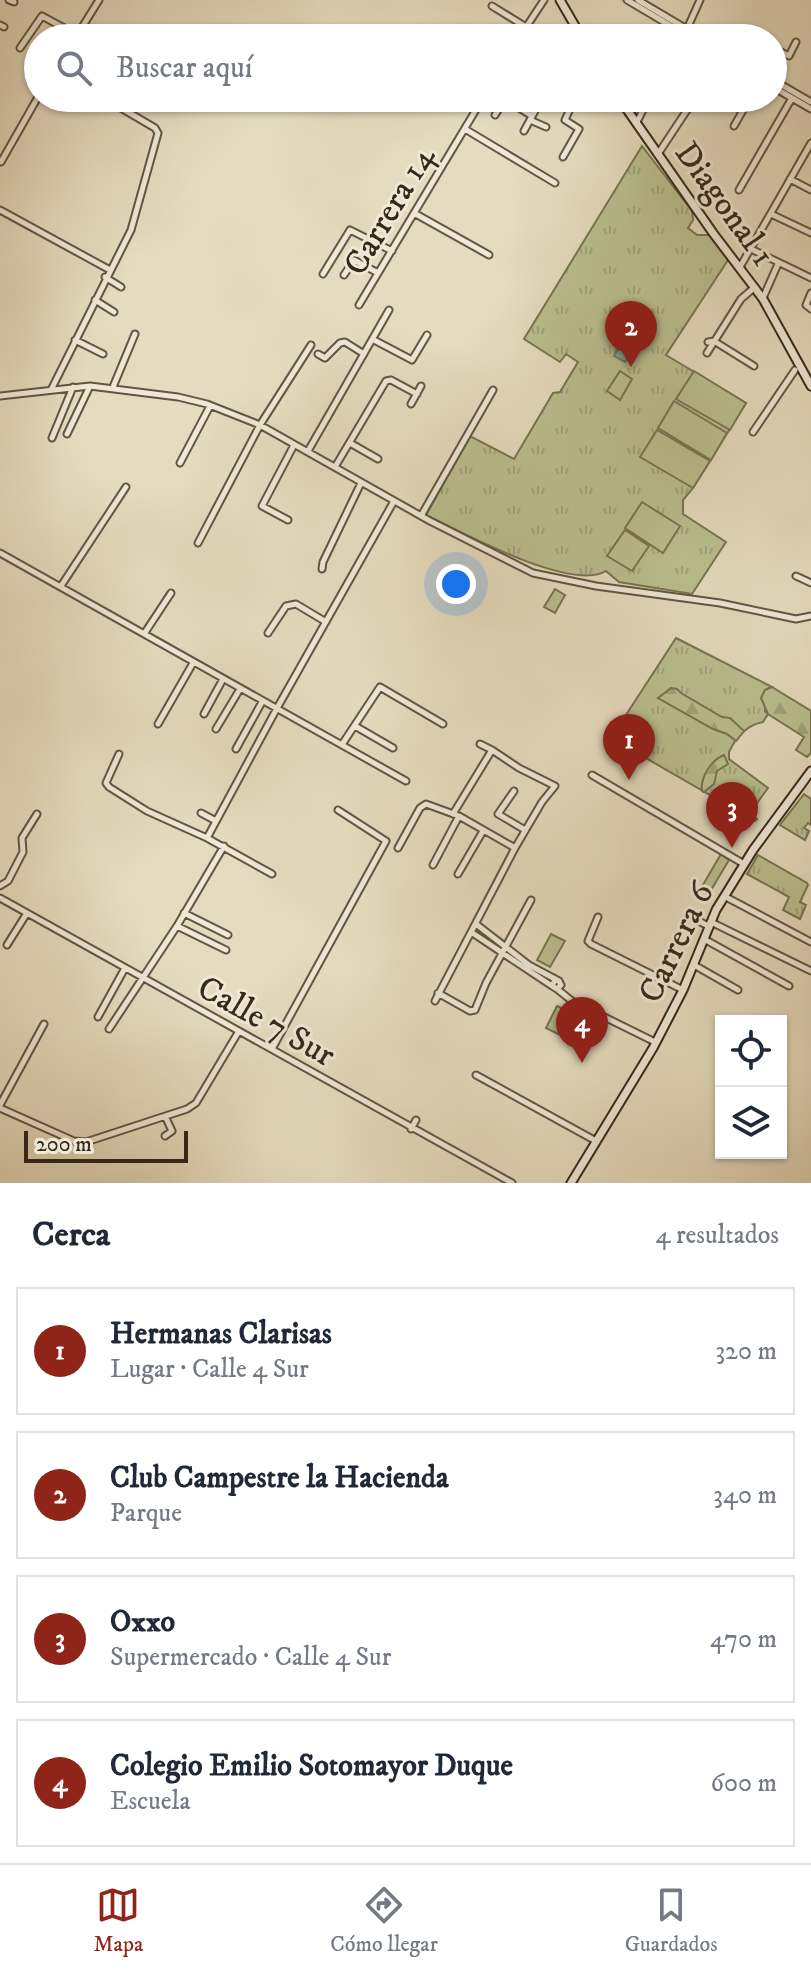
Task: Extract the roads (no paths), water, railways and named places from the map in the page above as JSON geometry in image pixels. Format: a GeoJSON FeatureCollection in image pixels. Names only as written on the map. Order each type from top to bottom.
{"type":"FeatureCollection","features":[{"type":"Feature","properties":{"kind":"main road"},"geometry":{"type":"LineString","coordinates":[[560,0],[574,24]]}},
{"type":"Feature","properties":{"kind":"main road","name":"Diagonal 1"},"geometry":{"type":"LineString","coordinates":[[630,112],[763,299],[811,386]]}},
{"type":"Feature","properties":{"kind":"main road","name":"Carrera 6"},"geometry":{"type":"LineString","coordinates":[[571,1183],[683,990],[709,924],[724,896],[811,771]]}},
{"type":"Feature","properties":{"kind":"street"},"geometry":{"type":"LineString","coordinates":[[84,24],[99,0]]}},
{"type":"Feature","properties":{"kind":"street"},"geometry":{"type":"LineString","coordinates":[[528,24],[544,0]]}},
{"type":"Feature","properties":{"kind":"street"},"geometry":{"type":"LineString","coordinates":[[627,0],[667,24]]}},
{"type":"Feature","properties":{"kind":"street"},"geometry":{"type":"LineString","coordinates":[[638,0],[679,24]]}},
{"type":"Feature","properties":{"kind":"street"},"geometry":{"type":"LineString","coordinates":[[690,24],[701,1]]}},
{"type":"Feature","properties":{"kind":"street"},"geometry":{"type":"LineString","coordinates":[[492,6],[519,24]]}},
{"type":"Feature","properties":{"kind":"street"},"geometry":{"type":"LineString","coordinates":[[36,24],[42,16],[56,24]]}},
{"type":"Feature","properties":{"kind":"street"},"geometry":{"type":"LineString","coordinates":[[20,48],[24,42]]}},
{"type":"Feature","properties":{"kind":"street"},"geometry":{"type":"LineString","coordinates":[[787,55],[796,42]]}},
{"type":"Feature","properties":{"kind":"street"},"geometry":{"type":"LineString","coordinates":[[787,88],[811,102]]}},
{"type":"Feature","properties":{"kind":"street"},"geometry":{"type":"LineString","coordinates":[[787,95],[811,109]]}},
{"type":"Feature","properties":{"kind":"street"},"geometry":{"type":"LineString","coordinates":[[787,107],[792,98]]}},
{"type":"Feature","properties":{"kind":"street"},"geometry":{"type":"LineString","coordinates":[[1,162],[29,112]]}},
{"type":"Feature","properties":{"kind":"street"},"geometry":{"type":"LineString","coordinates":[[51,389],[131,230],[158,133],[128,112]]}},
{"type":"Feature","properties":{"kind":"street","name":"Carrera 14"},"geometry":{"type":"LineString","coordinates":[[359,305],[475,112]]}},
{"type":"Feature","properties":{"kind":"street"},"geometry":{"type":"LineString","coordinates":[[523,112],[546,127]]}},
{"type":"Feature","properties":{"kind":"street"},"geometry":{"type":"LineString","coordinates":[[524,131],[534,112]]}},
{"type":"Feature","properties":{"kind":"street"},"geometry":{"type":"LineString","coordinates":[[563,157],[579,129],[565,120],[569,112]]}},
{"type":"Feature","properties":{"kind":"street"},"geometry":{"type":"LineString","coordinates":[[637,122],[642,112]]}},
{"type":"Feature","properties":{"kind":"street"},"geometry":{"type":"LineString","coordinates":[[658,154],[686,112]]}},
{"type":"Feature","properties":{"kind":"street"},"geometry":{"type":"LineString","coordinates":[[734,126],[742,112]]}},
{"type":"Feature","properties":{"kind":"street"},"geometry":{"type":"LineString","coordinates":[[739,190],[784,112]]}},
{"type":"Feature","properties":{"kind":"street"},"geometry":{"type":"LineString","coordinates":[[465,129],[555,183]]}},
{"type":"Feature","properties":{"kind":"street"},"geometry":{"type":"LineString","coordinates":[[740,267],[811,143]]}},
{"type":"Feature","properties":{"kind":"street"},"geometry":{"type":"LineString","coordinates":[[790,179],[811,190]]}},
{"type":"Feature","properties":{"kind":"street"},"geometry":{"type":"LineString","coordinates":[[0,210],[110,270]]}},
{"type":"Feature","properties":{"kind":"street"},"geometry":{"type":"LineString","coordinates":[[414,213],[489,255]]}},
{"type":"Feature","properties":{"kind":"street"},"geometry":{"type":"LineString","coordinates":[[771,214],[811,233]]}},
{"type":"Feature","properties":{"kind":"street"},"geometry":{"type":"LineString","coordinates":[[323,274],[350,230],[392,251]]}},
{"type":"Feature","properties":{"kind":"street"},"geometry":{"type":"LineString","coordinates":[[751,249],[811,278]]}},
{"type":"Feature","properties":{"kind":"street"},"geometry":{"type":"LineString","coordinates":[[344,275],[354,260],[378,273]]}},
{"type":"Feature","properties":{"kind":"street"},"geometry":{"type":"LineString","coordinates":[[763,299],[778,264]]}},
{"type":"Feature","properties":{"kind":"street"},"geometry":{"type":"LineString","coordinates":[[105,277],[121,287]]}},
{"type":"Feature","properties":{"kind":"street"},"geometry":{"type":"LineString","coordinates":[[707,353],[711,342],[741,299],[755,287]]}},
{"type":"Feature","properties":{"kind":"street"},"geometry":{"type":"LineString","coordinates":[[808,307],[811,293]]}},
{"type":"Feature","properties":{"kind":"street"},"geometry":{"type":"LineString","coordinates":[[95,300],[114,312]]}},
{"type":"Feature","properties":{"kind":"street"},"geometry":{"type":"LineString","coordinates":[[308,451],[389,310]]}},
{"type":"Feature","properties":{"kind":"street"},"geometry":{"type":"LineString","coordinates":[[113,387],[135,334]]}},
{"type":"Feature","properties":{"kind":"street"},"geometry":{"type":"LineString","coordinates":[[374,340],[412,360],[427,335]]}},
{"type":"Feature","properties":{"kind":"street"},"geometry":{"type":"LineString","coordinates":[[75,340],[103,354]]}},
{"type":"Feature","properties":{"kind":"street"},"geometry":{"type":"LineString","coordinates":[[318,354],[325,358],[345,342],[364,354]]}},
{"type":"Feature","properties":{"kind":"street"},"geometry":{"type":"LineString","coordinates":[[711,342],[754,366]]}},
{"type":"Feature","properties":{"kind":"street"},"geometry":{"type":"LineString","coordinates":[[198,543],[260,425],[311,345]]}},
{"type":"Feature","properties":{"kind":"street"},"geometry":{"type":"LineString","coordinates":[[753,432],[795,370]]}},
{"type":"Feature","properties":{"kind":"street"},"geometry":{"type":"LineString","coordinates":[[335,467],[386,381],[391,380],[417,394]]}},
{"type":"Feature","properties":{"kind":"street"},"geometry":{"type":"LineString","coordinates":[[67,434],[90,386]]}},
{"type":"Feature","properties":{"kind":"street"},"geometry":{"type":"LineString","coordinates":[[0,396],[90,386],[178,397],[260,425],[421,516],[533,573],[596,586],[720,603],[796,619],[811,616]]}},
{"type":"Feature","properties":{"kind":"street"},"geometry":{"type":"LineString","coordinates":[[411,404],[421,386]]}},
{"type":"Feature","properties":{"kind":"street"},"geometry":{"type":"LineString","coordinates":[[52,438],[73,387]]}},
{"type":"Feature","properties":{"kind":"street"},"geometry":{"type":"LineString","coordinates":[[421,516],[493,390]]}},
{"type":"Feature","properties":{"kind":"street"},"geometry":{"type":"LineString","coordinates":[[180,463],[210,406]]}},
{"type":"Feature","properties":{"kind":"street"},"geometry":{"type":"LineString","coordinates":[[350,443],[378,459]]}},
{"type":"Feature","properties":{"kind":"street"},"geometry":{"type":"LineString","coordinates":[[288,520],[262,506],[294,445]]}},
{"type":"Feature","properties":{"kind":"street"},"geometry":{"type":"LineString","coordinates":[[322,569],[361,482]]}},
{"type":"Feature","properties":{"kind":"street"},"geometry":{"type":"LineString","coordinates":[[61,586],[126,487]]}},
{"type":"Feature","properties":{"kind":"street"},"geometry":{"type":"LineString","coordinates":[[207,838],[394,501]]}},
{"type":"Feature","properties":{"kind":"street"},"geometry":{"type":"LineString","coordinates":[[0,553],[406,781]]}},
{"type":"Feature","properties":{"kind":"street"},"geometry":{"type":"LineString","coordinates":[[796,576],[811,583]]}},
{"type":"Feature","properties":{"kind":"street"},"geometry":{"type":"LineString","coordinates":[[144,634],[171,593]]}},
{"type":"Feature","properties":{"kind":"street"},"geometry":{"type":"LineString","coordinates":[[268,633],[286,606],[296,604],[326,622]]}},
{"type":"Feature","properties":{"kind":"street"},"geometry":{"type":"LineString","coordinates":[[158,724],[193,663]]}},
{"type":"Feature","properties":{"kind":"street"},"geometry":{"type":"LineString","coordinates":[[204,714],[223,679]]}},
{"type":"Feature","properties":{"kind":"street"},"geometry":{"type":"LineString","coordinates":[[343,743],[380,687],[443,724]]}},
{"type":"Feature","properties":{"kind":"street"},"geometry":{"type":"LineString","coordinates":[[216,729],[240,689]]}},
{"type":"Feature","properties":{"kind":"street"},"geometry":{"type":"LineString","coordinates":[[236,749],[262,702]]}},
{"type":"Feature","properties":{"kind":"street"},"geometry":{"type":"LineString","coordinates":[[355,726],[393,748]]}},
{"type":"Feature","properties":{"kind":"street"},"geometry":{"type":"LineString","coordinates":[[435,1001],[525,830],[555,786],[480,744]]}},
{"type":"Feature","properties":{"kind":"street"},"geometry":{"type":"LineString","coordinates":[[433,865],[492,750]]}},
{"type":"Feature","properties":{"kind":"street"},"geometry":{"type":"LineString","coordinates":[[119,754],[106,783],[109,787],[147,811],[224,846],[272,874]]}},
{"type":"Feature","properties":{"kind":"street"},"geometry":{"type":"LineString","coordinates":[[592,775],[744,864]]}},
{"type":"Feature","properties":{"kind":"street"},"geometry":{"type":"LineString","coordinates":[[514,791],[498,814],[525,830]]}},
{"type":"Feature","properties":{"kind":"street"},"geometry":{"type":"LineString","coordinates":[[398,848],[420,808],[426,804],[456,815],[515,848]]}},
{"type":"Feature","properties":{"kind":"street"},"geometry":{"type":"LineString","coordinates":[[272,1049],[386,841],[338,810]]}},
{"type":"Feature","properties":{"kind":"street"},"geometry":{"type":"LineString","coordinates":[[201,813],[216,821]]}},
{"type":"Feature","properties":{"kind":"street"},"geometry":{"type":"LineString","coordinates":[[0,886],[8,881],[23,852],[22,838],[37,814]]}},
{"type":"Feature","properties":{"kind":"street"},"geometry":{"type":"LineString","coordinates":[[458,874],[483,831]]}},
{"type":"Feature","properties":{"kind":"street"},"geometry":{"type":"LineString","coordinates":[[109,1029],[177,926],[224,846]]}},
{"type":"Feature","properties":{"kind":"street"},"geometry":{"type":"LineString","coordinates":[[724,896],[811,942]]}},
{"type":"Feature","properties":{"kind":"street","name":"Calle 7 Sur"},"geometry":{"type":"LineString","coordinates":[[0,898],[512,1183]]}},
{"type":"Feature","properties":{"kind":"street"},"geometry":{"type":"LineString","coordinates":[[438,993],[470,1011],[475,1010],[531,900]]}},
{"type":"Feature","properties":{"kind":"street"},"geometry":{"type":"LineString","coordinates":[[7,945],[27,913]]}},
{"type":"Feature","properties":{"kind":"street"},"geometry":{"type":"LineString","coordinates":[[184,913],[228,935]]}},
{"type":"Feature","properties":{"kind":"street"},"geometry":{"type":"LineString","coordinates":[[598,917],[588,941],[591,944],[683,990]]}},
{"type":"Feature","properties":{"kind":"street"},"geometry":{"type":"LineString","coordinates":[[697,920],[811,971]]}},
{"type":"Feature","properties":{"kind":"street"},"geometry":{"type":"LineString","coordinates":[[476,924],[506,947],[516,960]]}},
{"type":"Feature","properties":{"kind":"street"},"geometry":{"type":"LineString","coordinates":[[177,926],[226,950]]}},
{"type":"Feature","properties":{"kind":"street"},"geometry":{"type":"LineString","coordinates":[[478,937],[483,930]]}},
{"type":"Feature","properties":{"kind":"street"},"geometry":{"type":"LineString","coordinates":[[471,932],[555,985],[572,1001],[655,1042]]}},
{"type":"Feature","properties":{"kind":"street"},"geometry":{"type":"LineString","coordinates":[[703,938],[789,986]]}},
{"type":"Feature","properties":{"kind":"street"},"geometry":{"type":"LineString","coordinates":[[693,964],[738,990]]}},
{"type":"Feature","properties":{"kind":"street"},"geometry":{"type":"LineString","coordinates":[[98,1017],[125,968]]}},
{"type":"Feature","properties":{"kind":"street"},"geometry":{"type":"LineString","coordinates":[[44,1024],[0,1107],[74,1141],[86,1142],[187,1109],[196,1103],[239,1031]]}},
{"type":"Feature","properties":{"kind":"street"},"geometry":{"type":"LineString","coordinates":[[476,1075],[596,1141]]}},
{"type":"Feature","properties":{"kind":"street"},"geometry":{"type":"LineString","coordinates":[[165,1116],[172,1131],[165,1136]]}},
{"type":"Feature","properties":{"kind":"street"},"geometry":{"type":"LineString","coordinates":[[411,1129],[416,1120]]}},
{"type":"Feature","properties":{"kind":"water"},"geometry":{"type":"Polygon","coordinates":[[[626,337],[636,343],[625,362],[614,356],[626,337]]]}},
{"type":"Feature","properties":{"kind":"place","name":"Club Campestre la Hacienda"},"geometry":{"type":"Point","coordinates":[631,367]}},
{"type":"Feature","properties":{"kind":"place","name":"Hermanas Clarisas"},"geometry":{"type":"Point","coordinates":[629,780]}},
{"type":"Feature","properties":{"kind":"place","name":"Oxxo"},"geometry":{"type":"Point","coordinates":[732,848]}},
{"type":"Feature","properties":{"kind":"place","name":"Colegio Emilio Sotomayor Duque"},"geometry":{"type":"Point","coordinates":[582,1063]}}]}
